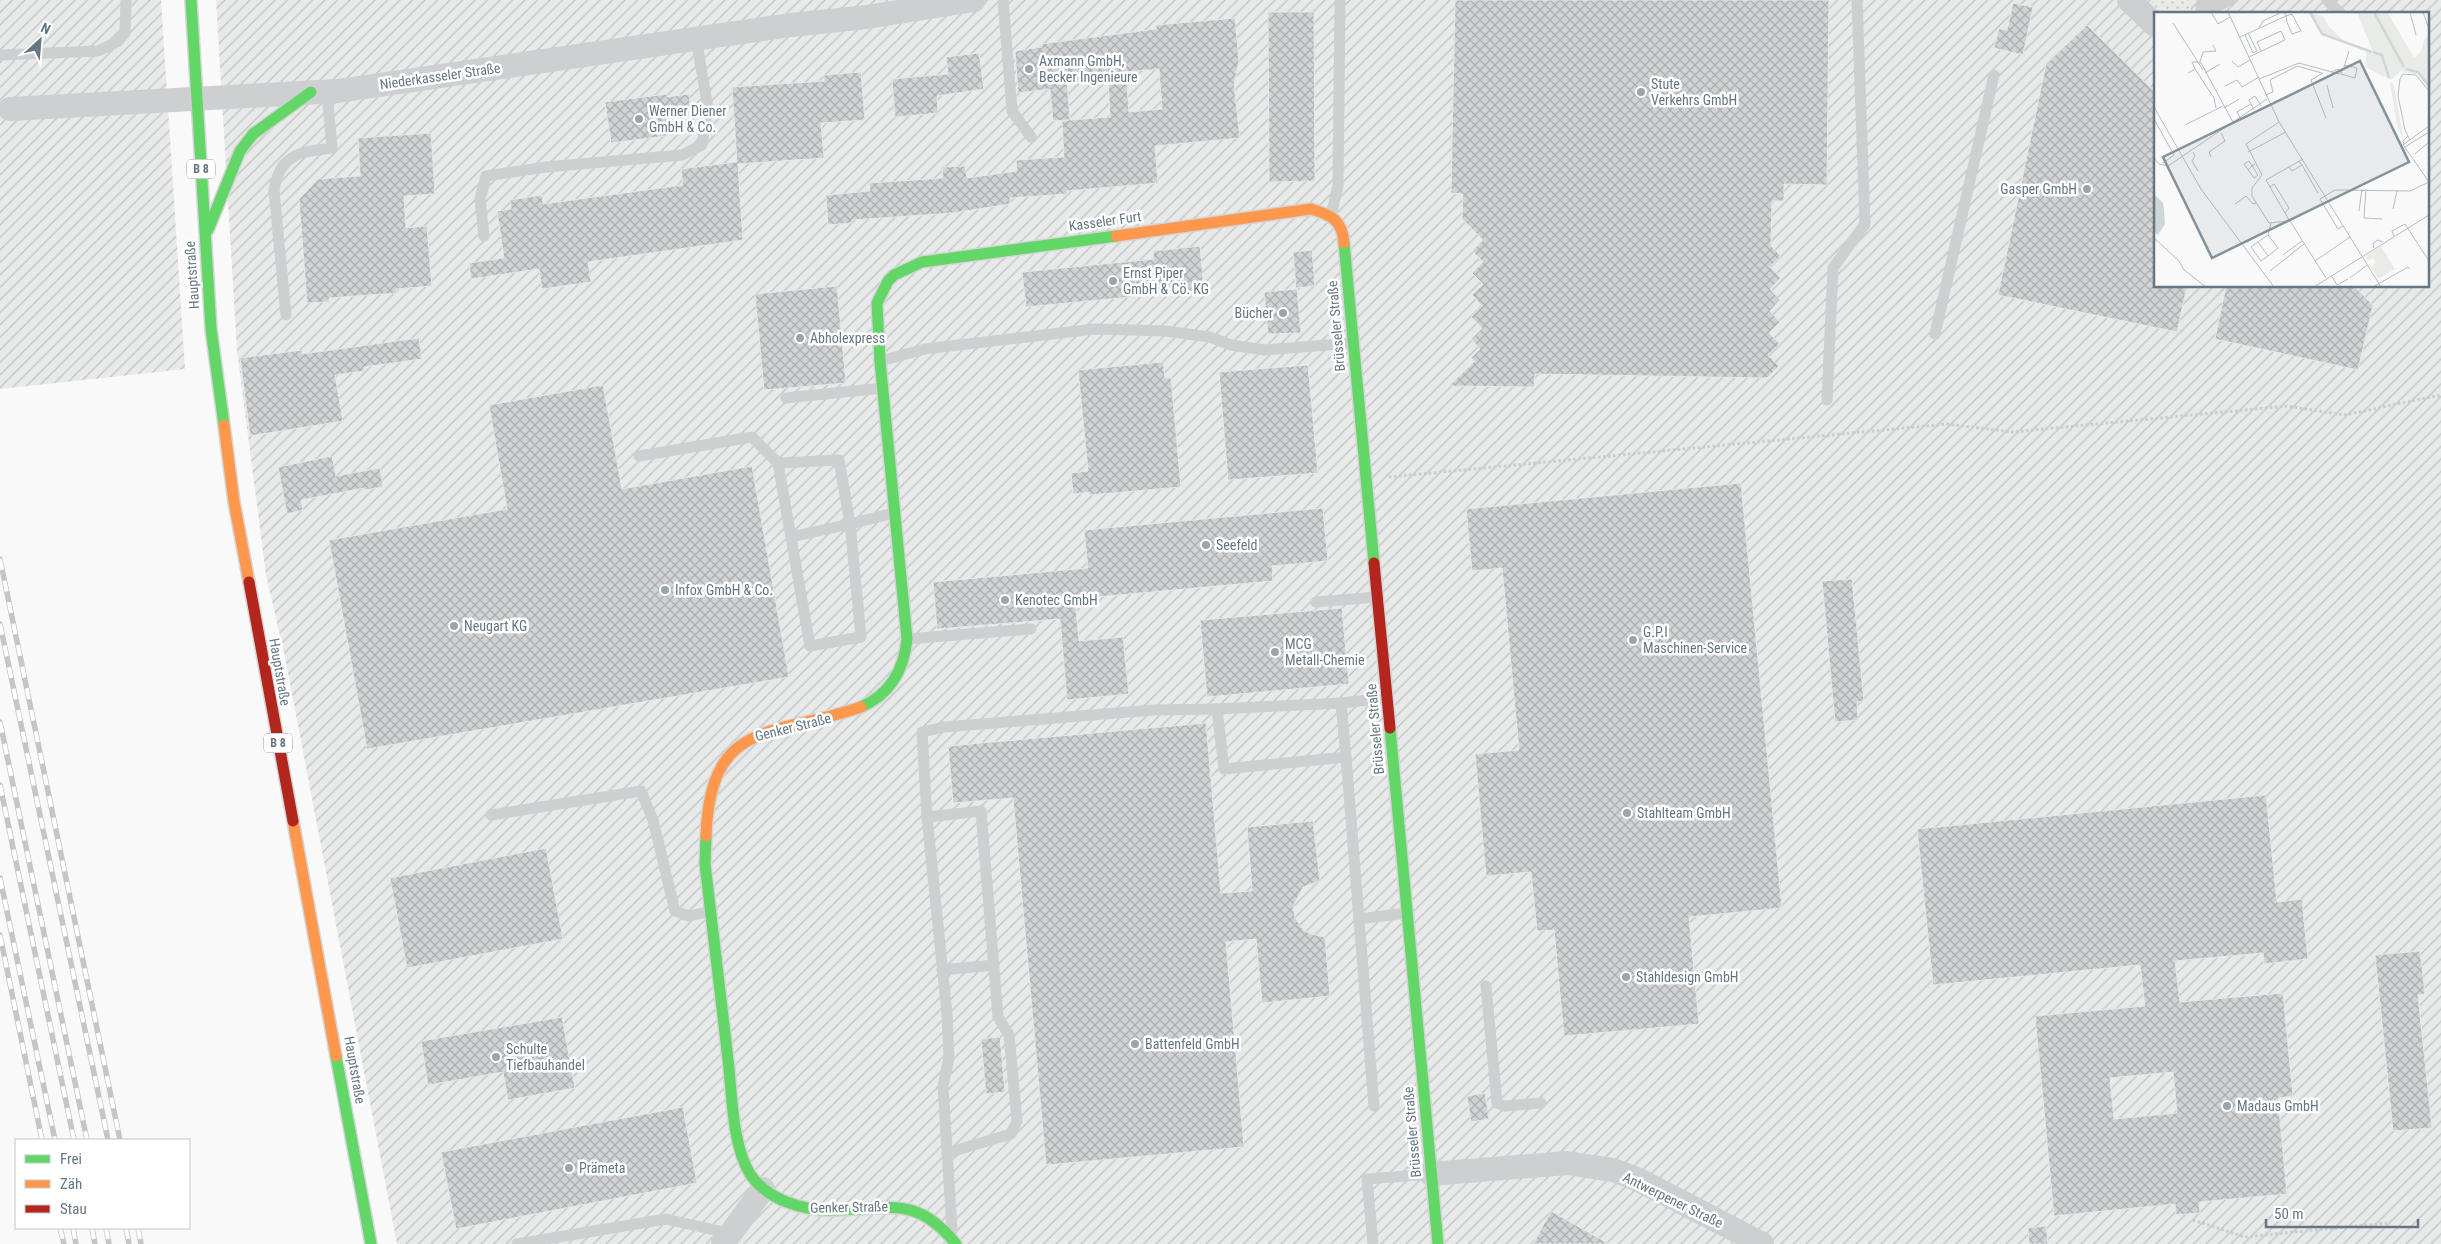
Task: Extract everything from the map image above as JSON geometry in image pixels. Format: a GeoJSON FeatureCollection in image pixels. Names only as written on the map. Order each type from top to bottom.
{"type":"FeatureCollection","features":[{"type":"Feature","properties":{"kind":"street","name":"B 8"},"geometry":{"type":"LineString","coordinates":[[191,0],[198,99]]}},
{"type":"Feature","properties":{"kind":"street","name":"Niederkasseler Straße"},"geometry":{"type":"LineString","coordinates":[[5,109],[319,92],[791,24],[866,9],[973,0]]}},
{"type":"Feature","properties":{"kind":"street"},"geometry":{"type":"LineString","coordinates":[[2129,0],[2154,24]]}},
{"type":"Feature","properties":{"kind":"street"},"geometry":{"type":"LineString","coordinates":[[204,239],[240,151],[253,134],[319,92]]}},
{"type":"Feature","properties":{"kind":"street","name":"Hauptstraße"},"geometry":{"type":"LineString","coordinates":[[198,99],[204,239],[211,329],[234,502],[372,1244]]}},
{"type":"Feature","properties":{"kind":"street","name":"Kasseler Furt"},"geometry":{"type":"LineString","coordinates":[[888,281],[905,268],[932,261],[1311,208],[1331,215]]}},
{"type":"Feature","properties":{"kind":"street","name":"Brüsseler Straße"},"geometry":{"type":"LineString","coordinates":[[1331,215],[1342,231],[1438,1244]]}},
{"type":"Feature","properties":{"kind":"street","name":"Genker Straße"},"geometry":{"type":"LineString","coordinates":[[888,281],[877,303],[880,361],[907,639],[904,664],[887,688],[868,705],[829,718],[766,730],[747,739],[727,758],[715,776],[706,821],[705,864],[736,1130],[748,1170],[763,1189],[811,1209],[888,1206],[908,1208],[942,1226],[954,1242]]}},
{"type":"Feature","properties":{"kind":"street","name":"Antwerpener Straße"},"geometry":{"type":"LineString","coordinates":[[1431,1174],[1567,1164],[1613,1170],[1639,1180],[1762,1244]]}},
{"type":"Feature","properties":{"kind":"street"},"geometry":{"type":"LineString","coordinates":[[728,1239],[763,1189]]}},
{"type":"Feature","properties":{"kind":"lane"},"geometry":{"type":"LineString","coordinates":[[0,55],[98,51],[117,42],[125,33],[126,0]]}},
{"type":"Feature","properties":{"kind":"lane"},"geometry":{"type":"LineString","coordinates":[[1002,0],[1012,111],[1031,137]]}},
{"type":"Feature","properties":{"kind":"lane"},"geometry":{"type":"LineString","coordinates":[[1331,215],[1338,186],[1340,0]]}},
{"type":"Feature","properties":{"kind":"lane"},"geometry":{"type":"LineString","coordinates":[[1828,400],[1833,268],[1865,224],[1857,0]]}},
{"type":"Feature","properties":{"kind":"lane"},"geometry":{"type":"LineString","coordinates":[[2208,8],[2230,0]]}},
{"type":"Feature","properties":{"kind":"lane"},"geometry":{"type":"LineString","coordinates":[[2327,0],[2339,12]]}},
{"type":"Feature","properties":{"kind":"lane"},"geometry":{"type":"LineString","coordinates":[[484,236],[480,199],[486,176],[546,166],[682,154],[702,144],[708,108],[696,38]]}},
{"type":"Feature","properties":{"kind":"lane"},"geometry":{"type":"LineString","coordinates":[[1935,334],[1994,75]]}},
{"type":"Feature","properties":{"kind":"lane"},"geometry":{"type":"LineString","coordinates":[[286,315],[274,191],[276,178],[284,164],[292,156],[304,152],[332,148],[319,92]]}},
{"type":"Feature","properties":{"kind":"lane"},"geometry":{"type":"LineString","coordinates":[[880,361],[925,349],[1095,329],[1166,331],[1210,337],[1231,344],[1265,350],[1353,344]]}},
{"type":"Feature","properties":{"kind":"lane"},"geometry":{"type":"LineString","coordinates":[[786,398],[883,388]]}},
{"type":"Feature","properties":{"kind":"lane"},"geometry":{"type":"LineString","coordinates":[[639,456],[752,436],[778,463],[810,646],[861,637],[850,524],[839,460],[778,463]]}},
{"type":"Feature","properties":{"kind":"lane"},"geometry":{"type":"LineString","coordinates":[[791,537],[894,513]]}},
{"type":"Feature","properties":{"kind":"lane"},"geometry":{"type":"LineString","coordinates":[[1316,602],[1377,597]]}},
{"type":"Feature","properties":{"kind":"lane"},"geometry":{"type":"LineString","coordinates":[[907,639],[1031,629]]}},
{"type":"Feature","properties":{"kind":"lane"},"geometry":{"type":"LineString","coordinates":[[954,1242],[943,1086],[948,1058],[942,970],[927,817],[922,732],[944,727],[1153,710],[1341,703],[1387,698]]}},
{"type":"Feature","properties":{"kind":"lane"},"geometry":{"type":"LineString","coordinates":[[1341,703],[1374,1106]]}},
{"type":"Feature","properties":{"kind":"lane"},"geometry":{"type":"LineString","coordinates":[[1217,709],[1224,768],[1346,757]]}},
{"type":"Feature","properties":{"kind":"lane"},"geometry":{"type":"LineString","coordinates":[[491,815],[641,791],[653,820],[675,911],[689,916],[710,911]]}},
{"type":"Feature","properties":{"kind":"lane"},"geometry":{"type":"LineString","coordinates":[[927,817],[981,811],[998,1017],[1009,1034],[1017,1121],[1011,1134],[947,1153]]}},
{"type":"Feature","properties":{"kind":"lane"},"geometry":{"type":"LineString","coordinates":[[1359,919],[1407,913]]}},
{"type":"Feature","properties":{"kind":"lane"},"geometry":{"type":"LineString","coordinates":[[942,970],[994,965]]}},
{"type":"Feature","properties":{"kind":"lane"},"geometry":{"type":"LineString","coordinates":[[1486,986],[1497,1103],[1505,1106],[1541,1103]]}},
{"type":"Feature","properties":{"kind":"lane"},"geometry":{"type":"LineString","coordinates":[[1373,1244],[1368,1179],[1431,1174]]}},
{"type":"Feature","properties":{"kind":"lane"},"geometry":{"type":"LineString","coordinates":[[518,1244],[666,1219],[728,1239]]}},
{"type":"Feature","properties":{"kind":"path"},"geometry":{"type":"LineString","coordinates":[[1366,479],[1947,424],[2012,432],[2286,406],[2344,415],[2441,395]]}},
{"type":"Feature","properties":{"kind":"path"},"geometry":{"type":"LineString","coordinates":[[2193,1220],[2245,1237],[2387,1223]]}},
{"type":"Feature","properties":{"kind":"shaded area"},"geometry":{"type":"Polygon","coordinates":[[[0,0],[161,0],[185,369],[0,389],[0,0]]]}},
{"type":"Feature","properties":{"kind":"shaded area"},"geometry":{"type":"Polygon","coordinates":[[[216,0],[2441,0],[2441,1244],[397,1244],[285,657],[266,575],[237,351],[216,0]]]}},
{"type":"Feature","properties":{"kind":"shaded area"},"geometry":{"type":"Polygon","coordinates":[[[2150,0],[2187,0],[2191,9],[2190,12],[2165,12],[2150,0]]]}},
{"type":"Feature","properties":{"kind":"building"},"geometry":{"type":"Polygon","coordinates":[[[1455,0],[1829,0],[1827,185],[1784,184],[1784,201],[1772,201],[1771,246],[1781,256],[1770,267],[1781,278],[1770,289],[1780,300],[1770,311],[1780,322],[1769,333],[1780,344],[1768,355],[1779,366],[1767,378],[1535,374],[1534,387],[1449,386],[1475,361],[1471,358],[1480,349],[1471,339],[1482,328],[1471,317],[1482,306],[1472,295],[1483,284],[1472,273],[1483,262],[1472,251],[1483,240],[1462,219],[1463,194],[1451,193],[1455,0]]]}},
{"type":"Feature","properties":{"kind":"building"},"geometry":{"type":"Polygon","coordinates":[[[2013,3],[2033,7],[2023,55],[1994,48],[1999,29],[2007,30],[2013,3]]]}},
{"type":"Feature","properties":{"kind":"building"},"geometry":{"type":"Polygon","coordinates":[[[1268,12],[1314,12],[1315,181],[1269,182],[1268,12]]]}},
{"type":"Feature","properties":{"kind":"building"},"geometry":{"type":"Polygon","coordinates":[[[1235,18],[1239,61],[1234,84],[1240,138],[1155,146],[1158,183],[1067,191],[1067,194],[1010,198],[1010,204],[953,213],[852,220],[852,223],[828,225],[826,195],[870,191],[869,183],[943,178],[942,167],[965,166],[967,178],[1017,171],[1016,160],[1064,157],[1062,121],[1069,120],[1053,121],[1050,89],[1018,93],[1015,51],[1042,47],[1041,44],[1156,29],[1156,25],[1235,18]],[[1159,69],[1126,72],[1129,112],[1162,109],[1159,69]],[[1108,77],[1067,83],[1070,120],[1110,117],[1108,77]]]}},
{"type":"Feature","properties":{"kind":"building","name":"Gasper GmbH"},"geometry":{"type":"Polygon","coordinates":[[[2087,25],[2154,91],[2154,288],[2187,288],[2177,332],[1998,295],[2046,64],[2087,25]]]}},
{"type":"Feature","properties":{"kind":"building"},"geometry":{"type":"Polygon","coordinates":[[[979,53],[984,89],[937,96],[938,113],[895,117],[892,79],[948,74],[946,57],[979,53]]]}},
{"type":"Feature","properties":{"kind":"building"},"geometry":{"type":"Polygon","coordinates":[[[861,72],[865,120],[821,123],[824,158],[738,164],[743,240],[588,262],[591,282],[542,289],[539,269],[471,279],[469,263],[504,258],[497,211],[511,209],[510,200],[542,195],[543,204],[683,185],[681,169],[737,162],[732,87],[824,81],[824,75],[861,72]]]}},
{"type":"Feature","properties":{"kind":"building","name":"Werner Diener GmbH & Co."},"geometry":{"type":"Polygon","coordinates":[[[667,94],[667,97],[689,94],[691,111],[670,114],[673,135],[611,143],[605,102],[667,94]]]}},
{"type":"Feature","properties":{"kind":"building"},"geometry":{"type":"Polygon","coordinates":[[[431,133],[435,194],[404,196],[406,228],[427,226],[432,286],[396,289],[397,293],[329,298],[329,302],[307,303],[299,199],[318,179],[360,176],[358,138],[431,133]]]}},
{"type":"Feature","properties":{"kind":"building","name":"Ernst Piper GmbH & Cö. KG"},"geometry":{"type":"Polygon","coordinates":[[[1200,246],[1204,290],[1026,307],[1022,272],[1154,259],[1153,251],[1200,246]]]}},
{"type":"Feature","properties":{"kind":"building"},"geometry":{"type":"Polygon","coordinates":[[[1312,250],[1315,286],[1296,288],[1293,252],[1312,250]]]}},
{"type":"Feature","properties":{"kind":"building","name":"Abholexpress"},"geometry":{"type":"Polygon","coordinates":[[[837,286],[846,383],[764,390],[755,294],[837,286]]]}},
{"type":"Feature","properties":{"kind":"building"},"geometry":{"type":"Polygon","coordinates":[[[2226,288],[2356,288],[2373,305],[2358,370],[2215,339],[2226,288]]]}},
{"type":"Feature","properties":{"kind":"building","name":"Bücher"},"geometry":{"type":"Polygon","coordinates":[[[1297,289],[1301,333],[1268,334],[1264,292],[1297,289]]]}},
{"type":"Feature","properties":{"kind":"building"},"geometry":{"type":"Polygon","coordinates":[[[419,338],[422,359],[364,367],[364,371],[335,375],[343,421],[250,436],[240,358],[302,350],[302,354],[419,338]]]}},
{"type":"Feature","properties":{"kind":"building"},"geometry":{"type":"Polygon","coordinates":[[[1163,362],[1165,378],[1171,378],[1181,487],[1090,495],[1089,492],[1073,494],[1071,473],[1088,471],[1078,370],[1163,362]]]}},
{"type":"Feature","properties":{"kind":"building"},"geometry":{"type":"Polygon","coordinates":[[[1308,365],[1318,473],[1228,480],[1219,372],[1308,365]]]}},
{"type":"Feature","properties":{"kind":"building"},"geometry":{"type":"Polygon","coordinates":[[[603,385],[622,489],[752,466],[789,677],[367,749],[329,540],[507,509],[489,405],[603,385]]]}},
{"type":"Feature","properties":{"kind":"building"},"geometry":{"type":"Polygon","coordinates":[[[332,456],[336,476],[380,468],[383,487],[364,490],[364,488],[301,500],[303,510],[287,514],[278,467],[332,456]]]}},
{"type":"Feature","properties":{"kind":"building"},"geometry":{"type":"Polygon","coordinates":[[[1741,483],[1782,908],[1689,917],[1699,1024],[1564,1036],[1554,930],[1537,931],[1531,872],[1486,876],[1475,754],[1519,750],[1502,568],[1472,571],[1466,509],[1741,483]]]}},
{"type":"Feature","properties":{"kind":"building"},"geometry":{"type":"Polygon","coordinates":[[[1323,508],[1328,561],[1272,566],[1273,581],[1075,599],[1079,641],[1123,637],[1129,694],[1067,700],[1060,619],[937,629],[933,582],[1088,568],[1084,530],[1323,508]]]}},
{"type":"Feature","properties":{"kind":"building"},"geometry":{"type":"Polygon","coordinates":[[[1852,579],[1864,701],[1857,702],[1858,720],[1835,722],[1822,581],[1852,579]]]}},
{"type":"Feature","properties":{"kind":"building","name":"MCG Metall-Chemie"},"geometry":{"type":"Polygon","coordinates":[[[1342,608],[1349,684],[1207,697],[1200,620],[1342,608]]]}},
{"type":"Feature","properties":{"kind":"building","name":"Battenfeld GmbH"},"geometry":{"type":"Polygon","coordinates":[[[1206,723],[1221,893],[1252,891],[1247,827],[1313,821],[1320,881],[1303,887],[1293,907],[1295,917],[1303,930],[1325,937],[1330,996],[1262,1003],[1256,939],[1226,942],[1244,1147],[1046,1165],[1013,798],[953,803],[948,746],[1206,723]]]}},
{"type":"Feature","properties":{"kind":"building"},"geometry":{"type":"Polygon","coordinates":[[[2266,795],[2277,902],[2302,899],[2308,959],[2264,964],[2263,953],[2175,961],[2180,1002],[2283,993],[2293,1096],[2278,1098],[2287,1194],[2199,1202],[2200,1213],[2176,1215],[2175,1204],[2054,1216],[2035,1016],[2145,1006],[2140,965],[1933,985],[1917,829],[2266,795]],[[2173,1072],[2110,1078],[2114,1119],[2177,1113],[2173,1072]]]}},
{"type":"Feature","properties":{"kind":"building"},"geometry":{"type":"Polygon","coordinates":[[[546,848],[563,939],[407,968],[390,878],[546,848]]]}},
{"type":"Feature","properties":{"kind":"building"},"geometry":{"type":"Polygon","coordinates":[[[2420,951],[2425,994],[2418,995],[2432,1128],[2393,1131],[2375,955],[2420,951]]]}},
{"type":"Feature","properties":{"kind":"building","name":"Schulte Tiefbauhandel"},"geometry":{"type":"Polygon","coordinates":[[[562,1017],[575,1088],[508,1100],[503,1072],[428,1085],[421,1041],[562,1017]]]}},
{"type":"Feature","properties":{"kind":"building"},"geometry":{"type":"Polygon","coordinates":[[[1000,1037],[1005,1092],[986,1094],[981,1039],[1000,1037]]]}},
{"type":"Feature","properties":{"kind":"building"},"geometry":{"type":"Polygon","coordinates":[[[1485,1093],[1489,1119],[1471,1122],[1467,1096],[1485,1093]]]}},
{"type":"Feature","properties":{"kind":"building","name":"Prämeta"},"geometry":{"type":"Polygon","coordinates":[[[683,1107],[697,1183],[456,1229],[441,1152],[683,1107]]]}},
{"type":"Feature","properties":{"kind":"building"},"geometry":{"type":"Polygon","coordinates":[[[1551,1211],[1609,1244],[1533,1244],[1551,1211]]]}},
{"type":"Feature","properties":{"kind":"building"},"geometry":{"type":"Polygon","coordinates":[[[2046,1226],[2048,1244],[2029,1244],[2028,1228],[2046,1226]]]}},
{"type":"Feature","properties":{"kind":"railway"},"geometry":{"type":"LineString","coordinates":[[0,559],[120,1139]]}},
{"type":"Feature","properties":{"kind":"railway"},"geometry":{"type":"LineString","coordinates":[[0,624],[108,1139]]}},
{"type":"Feature","properties":{"kind":"railway"},"geometry":{"type":"LineString","coordinates":[[0,722],[87,1139]]}},
{"type":"Feature","properties":{"kind":"railway"},"geometry":{"type":"LineString","coordinates":[[0,785],[74,1139]]}},
{"type":"Feature","properties":{"kind":"railway"},"geometry":{"type":"LineString","coordinates":[[0,878],[55,1139]]}},
{"type":"Feature","properties":{"kind":"railway"},"geometry":{"type":"LineString","coordinates":[[0,935],[42,1139]]}},
{"type":"Feature","properties":{"kind":"railway"},"geometry":{"type":"LineString","coordinates":[[60,1229],[64,1244]]}},
{"type":"Feature","properties":{"kind":"railway"},"geometry":{"type":"LineString","coordinates":[[73,1229],[76,1244]]}},
{"type":"Feature","properties":{"kind":"railway"},"geometry":{"type":"LineString","coordinates":[[92,1229],[95,1244]]}},
{"type":"Feature","properties":{"kind":"railway"},"geometry":{"type":"LineString","coordinates":[[106,1229],[109,1244]]}},
{"type":"Feature","properties":{"kind":"railway"},"geometry":{"type":"LineString","coordinates":[[126,1229],[129,1244]]}},
{"type":"Feature","properties":{"kind":"railway"},"geometry":{"type":"LineString","coordinates":[[138,1229],[141,1244]]}},
{"type":"Feature","properties":{"kind":"traffic: fast"},"geometry":{"type":"LineString","coordinates":[[191,0],[211,329],[224,425]]}},
{"type":"Feature","properties":{"kind":"traffic: fast"},"geometry":{"type":"LineString","coordinates":[[208,230],[240,151],[253,134],[311,92]]}},
{"type":"Feature","properties":{"kind":"traffic: fast"},"geometry":{"type":"LineString","coordinates":[[861,707],[871,702],[888,688],[903,660],[907,639],[880,361],[877,303],[888,281],[894,275],[922,262],[1116,236]]}},
{"type":"Feature","properties":{"kind":"traffic: fast"},"geometry":{"type":"LineString","coordinates":[[1344,243],[1374,563]]}},
{"type":"Feature","properties":{"kind":"traffic: fast"},"geometry":{"type":"LineString","coordinates":[[1390,728],[1438,1244]]}},
{"type":"Feature","properties":{"kind":"traffic: fast"},"geometry":{"type":"LineString","coordinates":[[706,836],[705,864],[736,1134],[744,1162],[750,1174],[766,1191],[798,1206],[822,1210],[900,1208],[914,1211],[928,1218],[941,1228],[956,1244]]}},
{"type":"Feature","properties":{"kind":"traffic: fast"},"geometry":{"type":"LineString","coordinates":[[336,1056],[371,1244]]}},
{"type":"Feature","properties":{"kind":"traffic: slow"},"geometry":{"type":"LineString","coordinates":[[1116,236],[1311,209],[1330,216],[1335,220],[1341,229],[1344,243]]}},
{"type":"Feature","properties":{"kind":"traffic: slow"},"geometry":{"type":"LineString","coordinates":[[224,425],[234,502],[249,582]]}},
{"type":"Feature","properties":{"kind":"traffic: slow"},"geometry":{"type":"LineString","coordinates":[[706,836],[710,798],[720,770],[734,751],[753,738],[775,730],[861,707]]}},
{"type":"Feature","properties":{"kind":"traffic: slow"},"geometry":{"type":"LineString","coordinates":[[293,821],[336,1056]]}},
{"type":"Feature","properties":{"kind":"traffic: jam"},"geometry":{"type":"LineString","coordinates":[[1374,563],[1390,728]]}},
{"type":"Feature","properties":{"kind":"traffic: jam"},"geometry":{"type":"LineString","coordinates":[[249,582],[293,821]]}},
{"type":"Feature","properties":{"kind":"place","name":"Axmann GmbH, Becker Ingenieure"},"geometry":{"type":"Point","coordinates":[1029,69]}},
{"type":"Feature","properties":{"kind":"place","name":"Stute Verkehrs GmbH"},"geometry":{"type":"Point","coordinates":[1641,92]}},
{"type":"Feature","properties":{"kind":"place","name":"Werner Diener GmbH & Co."},"geometry":{"type":"Point","coordinates":[639,119]}},
{"type":"Feature","properties":{"kind":"place","name":"Gasper GmbH"},"geometry":{"type":"Point","coordinates":[2087,189]}},
{"type":"Feature","properties":{"kind":"place","name":"Ernst Piper GmbH & Cö. KG"},"geometry":{"type":"Point","coordinates":[1113,281]}},
{"type":"Feature","properties":{"kind":"place","name":"Bücher"},"geometry":{"type":"Point","coordinates":[1283,313]}},
{"type":"Feature","properties":{"kind":"place","name":"Abholexpress"},"geometry":{"type":"Point","coordinates":[800,338]}},
{"type":"Feature","properties":{"kind":"place","name":"Seefeld"},"geometry":{"type":"Point","coordinates":[1206,545]}},
{"type":"Feature","properties":{"kind":"place","name":"Infox GmbH & Co."},"geometry":{"type":"Point","coordinates":[665,590]}},
{"type":"Feature","properties":{"kind":"place","name":"Kenotec GmbH"},"geometry":{"type":"Point","coordinates":[1005,600]}},
{"type":"Feature","properties":{"kind":"place","name":"Neugart KG"},"geometry":{"type":"Point","coordinates":[454,626]}},
{"type":"Feature","properties":{"kind":"place","name":"G.P.I Maschinen-Service"},"geometry":{"type":"Point","coordinates":[1633,640]}},
{"type":"Feature","properties":{"kind":"place","name":"MCG Metall-Chemie"},"geometry":{"type":"Point","coordinates":[1275,652]}},
{"type":"Feature","properties":{"kind":"place","name":"Stahlteam GmbH"},"geometry":{"type":"Point","coordinates":[1627,813]}},
{"type":"Feature","properties":{"kind":"place","name":"Stahldesign GmbH"},"geometry":{"type":"Point","coordinates":[1626,977]}},
{"type":"Feature","properties":{"kind":"place","name":"Battenfeld GmbH"},"geometry":{"type":"Point","coordinates":[1135,1044]}},
{"type":"Feature","properties":{"kind":"place","name":"Schulte Tiefbauhandel"},"geometry":{"type":"Point","coordinates":[496,1057]}},
{"type":"Feature","properties":{"kind":"place","name":"Madaus GmbH"},"geometry":{"type":"Point","coordinates":[2227,1106]}},
{"type":"Feature","properties":{"kind":"place","name":"Prämeta"},"geometry":{"type":"Point","coordinates":[569,1168]}}]}
